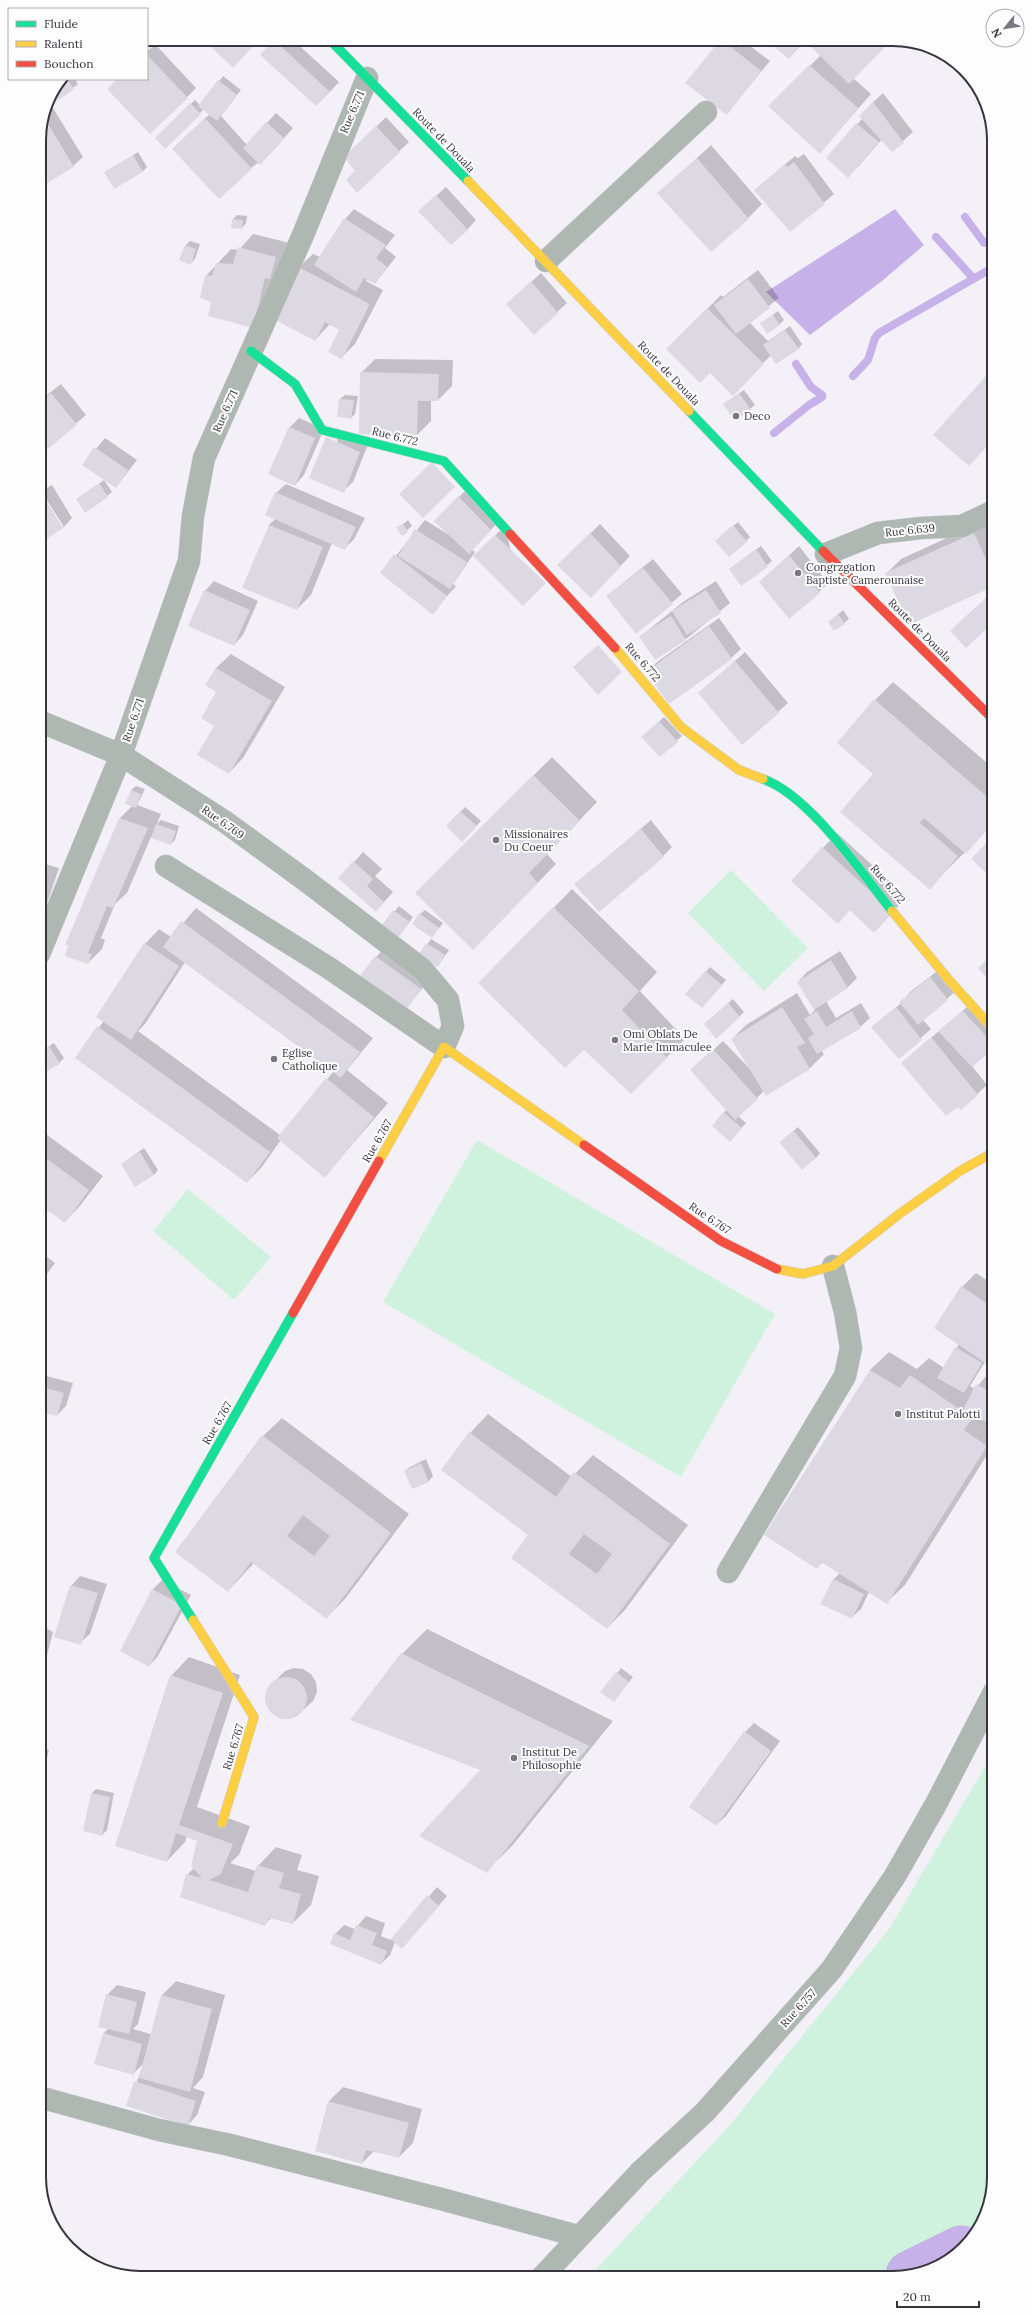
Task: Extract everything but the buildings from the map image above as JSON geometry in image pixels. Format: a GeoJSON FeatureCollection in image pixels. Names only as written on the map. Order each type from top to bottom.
{"type":"FeatureCollection","features":[{"type":"Feature","properties":{"kind":"main road","name":"Route de Douala"},"geometry":{"type":"LineString","coordinates":[[336,46],[546,261],[826,554],[987,713]]}},
{"type":"Feature","properties":{"kind":"main road","name":"Rue 6.772"},"geometry":{"type":"LineString","coordinates":[[252,351],[295,384],[322,430],[444,461],[638,673],[681,727],[739,770],[776,783],[812,812],[948,980],[987,1022]]}},
{"type":"Feature","properties":{"kind":"main road","name":"Rue 6.767"},"geometry":{"type":"LineString","coordinates":[[222,1822],[254,1717],[154,1558],[444,1047],[721,1241],[773,1268],[803,1274],[833,1266],[898,1215],[948,1180],[987,1156]]}},
{"type":"Feature","properties":{"kind":"street","name":"Rue 6.771"},"geometry":{"type":"LineString","coordinates":[[121,755],[189,561],[193,516],[204,458],[303,235],[367,78]]}},
{"type":"Feature","properties":{"kind":"street"},"geometry":{"type":"LineString","coordinates":[[546,261],[706,112]]}},
{"type":"Feature","properties":{"kind":"street","name":"Rue 6.639"},"geometry":{"type":"LineString","coordinates":[[826,554],[878,533],[921,528],[962,526],[987,514]]}},
{"type":"Feature","properties":{"kind":"street","name":"Rue 6.769"},"geometry":{"type":"LineString","coordinates":[[46,724],[121,755],[236,830],[422,969],[448,1000],[453,1026],[444,1047]]}},
{"type":"Feature","properties":{"kind":"street"},"geometry":{"type":"LineString","coordinates":[[46,937],[121,755]]}},
{"type":"Feature","properties":{"kind":"street"},"geometry":{"type":"LineString","coordinates":[[166,866],[328,968],[444,1047]]}},
{"type":"Feature","properties":{"kind":"street"},"geometry":{"type":"LineString","coordinates":[[728,1572],[845,1376],[850,1348],[845,1312],[833,1266]]}},
{"type":"Feature","properties":{"kind":"street","name":"Rue 6.757"},"geometry":{"type":"LineString","coordinates":[[547,2271],[578,2236],[640,2172],[706,2112],[832,1969],[895,1876],[936,1804],[987,1706]]}},
{"type":"Feature","properties":{"kind":"street"},"geometry":{"type":"LineString","coordinates":[[46,2099],[159,2130],[305,2164],[578,2236]]}},
{"type":"Feature","properties":{"kind":"green space"},"geometry":{"type":"Polygon","coordinates":[[[731,870],[808,948],[764,991],[688,913],[731,870]]]}},
{"type":"Feature","properties":{"kind":"green space"},"geometry":{"type":"Polygon","coordinates":[[[477,1140],[775,1314],[681,1477],[383,1302],[477,1140]]]}},
{"type":"Feature","properties":{"kind":"green space"},"geometry":{"type":"Polygon","coordinates":[[[188,1189],[271,1257],[234,1300],[153,1231],[188,1189]]]}},
{"type":"Feature","properties":{"kind":"green space"},"geometry":{"type":"Polygon","coordinates":[[[987,1764],[987,2177],[982,2207],[977,2219],[964,2239],[950,2252],[935,2261],[923,2266],[899,2271],[594,2271],[730,2125],[889,1929],[987,1764]]]}},
{"type":"Feature","properties":{"kind":"shaded area"},"geometry":{"type":"Polygon","coordinates":[[[895,209],[924,245],[882,281],[810,335],[766,292],[895,209]]]}},
{"type":"Feature","properties":{"kind":"waterway"},"geometry":{"type":"LineString","coordinates":[[965,217],[984,243],[987,242]]}},
{"type":"Feature","properties":{"kind":"waterway"},"geometry":{"type":"LineString","coordinates":[[936,237],[973,278]]}},
{"type":"Feature","properties":{"kind":"waterway"},"geometry":{"type":"LineString","coordinates":[[853,376],[868,360],[875,338],[879,333],[987,271]]}},
{"type":"Feature","properties":{"kind":"waterway"},"geometry":{"type":"LineString","coordinates":[[796,364],[811,387],[822,395]]}},
{"type":"Feature","properties":{"kind":"waterway"},"geometry":{"type":"LineString","coordinates":[[774,433],[809,405],[822,397]]}},
{"type":"Feature","properties":{"kind":"traffic: fast"},"geometry":{"type":"LineString","coordinates":[[336,46],[468,181]]}},
{"type":"Feature","properties":{"kind":"traffic: fast"},"geometry":{"type":"LineString","coordinates":[[251,351],[295,384],[322,430],[444,461],[510,534]]}},
{"type":"Feature","properties":{"kind":"traffic: fast"},"geometry":{"type":"LineString","coordinates":[[689,411],[823,551]]}},
{"type":"Feature","properties":{"kind":"traffic: fast"},"geometry":{"type":"LineString","coordinates":[[763,779],[780,788],[798,801],[816,818],[850,856],[892,911]]}},
{"type":"Feature","properties":{"kind":"traffic: fast"},"geometry":{"type":"LineString","coordinates":[[193,1620],[154,1558],[293,1313]]}},
{"type":"Feature","properties":{"kind":"traffic: slow"},"geometry":{"type":"LineString","coordinates":[[468,181],[689,411]]}},
{"type":"Feature","properties":{"kind":"traffic: slow"},"geometry":{"type":"LineString","coordinates":[[615,648],[681,727],[739,770],[763,779]]}},
{"type":"Feature","properties":{"kind":"traffic: slow"},"geometry":{"type":"LineString","coordinates":[[892,911],[949,980],[987,1022]]}},
{"type":"Feature","properties":{"kind":"traffic: slow"},"geometry":{"type":"LineString","coordinates":[[379,1161],[444,1047],[584,1145]]}},
{"type":"Feature","properties":{"kind":"traffic: slow"},"geometry":{"type":"LineString","coordinates":[[777,1269],[803,1274],[833,1266],[898,1215],[960,1171],[987,1156]]}},
{"type":"Feature","properties":{"kind":"traffic: slow"},"geometry":{"type":"LineString","coordinates":[[193,1620],[254,1717],[222,1823]]}},
{"type":"Feature","properties":{"kind":"traffic: jam"},"geometry":{"type":"LineString","coordinates":[[510,534],[615,648]]}},
{"type":"Feature","properties":{"kind":"traffic: jam"},"geometry":{"type":"LineString","coordinates":[[823,551],[987,713]]}},
{"type":"Feature","properties":{"kind":"traffic: jam"},"geometry":{"type":"LineString","coordinates":[[584,1145],[721,1241],[777,1269]]}},
{"type":"Feature","properties":{"kind":"traffic: jam"},"geometry":{"type":"LineString","coordinates":[[293,1313],[379,1161]]}},
{"type":"Feature","properties":{"kind":"place","name":"Deco"},"geometry":{"type":"Point","coordinates":[736,416]}},
{"type":"Feature","properties":{"kind":"place","name":"Congrzgation Baptiste Camerounaise"},"geometry":{"type":"Point","coordinates":[798,573]}},
{"type":"Feature","properties":{"kind":"place","name":"Missionaires Du Coeur"},"geometry":{"type":"Point","coordinates":[496,840]}},
{"type":"Feature","properties":{"kind":"place","name":"Omi Oblats De Marie Immaculee"},"geometry":{"type":"Point","coordinates":[615,1040]}},
{"type":"Feature","properties":{"kind":"place","name":"Eglise Catholique"},"geometry":{"type":"Point","coordinates":[274,1059]}},
{"type":"Feature","properties":{"kind":"place","name":"Institut Palotti"},"geometry":{"type":"Point","coordinates":[898,1414]}},
{"type":"Feature","properties":{"kind":"place","name":"Institut De Philosophie"},"geometry":{"type":"Point","coordinates":[514,1758]}}]}
